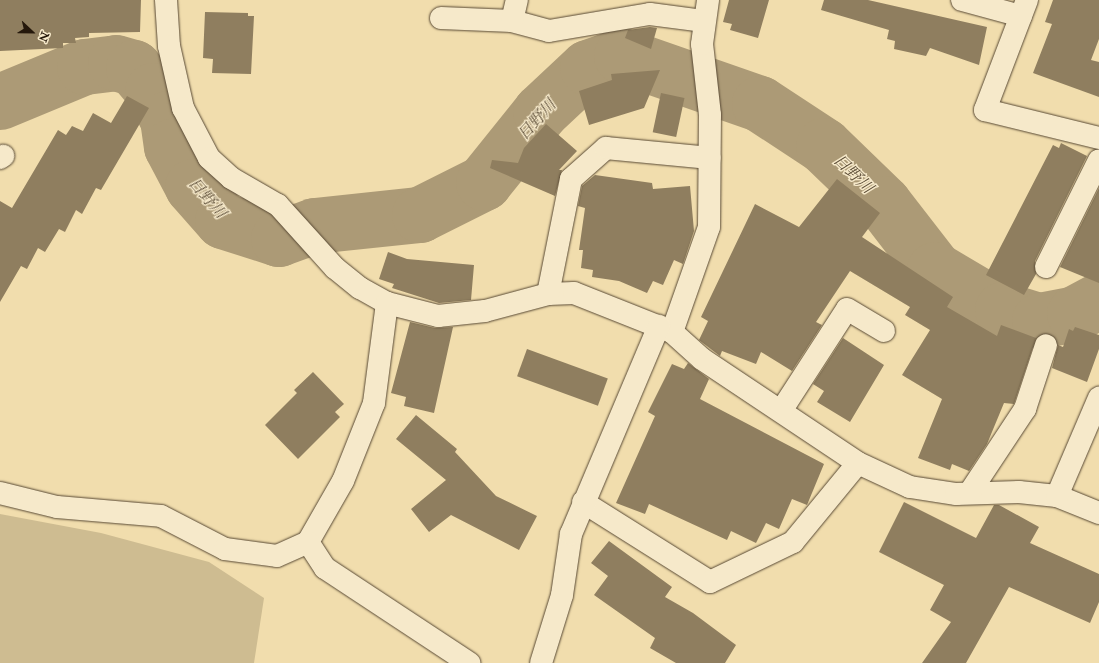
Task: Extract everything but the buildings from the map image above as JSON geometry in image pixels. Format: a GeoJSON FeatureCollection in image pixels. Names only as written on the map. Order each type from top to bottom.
{"type":"FeatureCollection","features":[{"type":"Feature","properties":{"kind":"street"},"geometry":{"type":"LineString","coordinates":[[166,0],[169,46],[183,108],[209,158],[231,178],[278,205],[295,222],[335,268],[360,288],[387,304],[438,316],[485,312],[548,294],[574,293],[666,329],[702,359],[858,463],[910,487],[956,494],[970,492],[1019,492],[1057,496],[1099,513]]}},
{"type":"Feature","properties":{"kind":"street"},"geometry":{"type":"LineString","coordinates":[[512,21],[517,0]]}},
{"type":"Feature","properties":{"kind":"street"},"geometry":{"type":"LineString","coordinates":[[541,663],[562,595],[571,534],[583,502],[666,329],[709,227],[710,115],[703,70],[703,21],[708,0]]}},
{"type":"Feature","properties":{"kind":"street"},"geometry":{"type":"LineString","coordinates":[[962,0],[1024,8],[985,110],[1099,138]]}},
{"type":"Feature","properties":{"kind":"street"},"geometry":{"type":"LineString","coordinates":[[441,18],[512,21],[549,31],[650,14],[703,21]]}},
{"type":"Feature","properties":{"kind":"street"},"geometry":{"type":"LineString","coordinates":[[548,294],[571,179],[606,148],[710,158]]}},
{"type":"Feature","properties":{"kind":"street"},"geometry":{"type":"LineString","coordinates":[[1046,267],[1099,160]]}},
{"type":"Feature","properties":{"kind":"street"},"geometry":{"type":"LineString","coordinates":[[0,493],[57,507],[161,516],[224,549],[277,556],[308,542],[343,481],[374,403],[387,304]]}},
{"type":"Feature","properties":{"kind":"street"},"geometry":{"type":"LineString","coordinates":[[781,411],[846,309],[884,331]]}},
{"type":"Feature","properties":{"kind":"street"},"geometry":{"type":"LineString","coordinates":[[970,492],[1025,409],[1046,345]]}},
{"type":"Feature","properties":{"kind":"street"},"geometry":{"type":"LineString","coordinates":[[1057,496],[1099,398]]}},
{"type":"Feature","properties":{"kind":"street"},"geometry":{"type":"LineString","coordinates":[[583,502],[710,582],[793,542],[858,463]]}},
{"type":"Feature","properties":{"kind":"street"},"geometry":{"type":"LineString","coordinates":[[308,542],[325,568],[469,663]]}},
{"type":"Feature","properties":{"kind":"shaded area"},"geometry":{"type":"Polygon","coordinates":[[[0,514],[101,533],[209,562],[264,598],[254,663],[0,663],[0,514]]]}},
{"type":"Feature","properties":{"kind":"waterway","name":"日野川"},"geometry":{"type":"LineString","coordinates":[[0,102],[85,67],[116,63],[134,68],[153,91],[168,119],[172,147],[193,187],[223,221],[279,239],[315,226],[420,215],[484,183],[541,112],[588,68],[622,56],[760,104],[824,146],[884,204],[935,270],[1003,310],[1040,321],[1075,314],[1099,301]]}}]}
